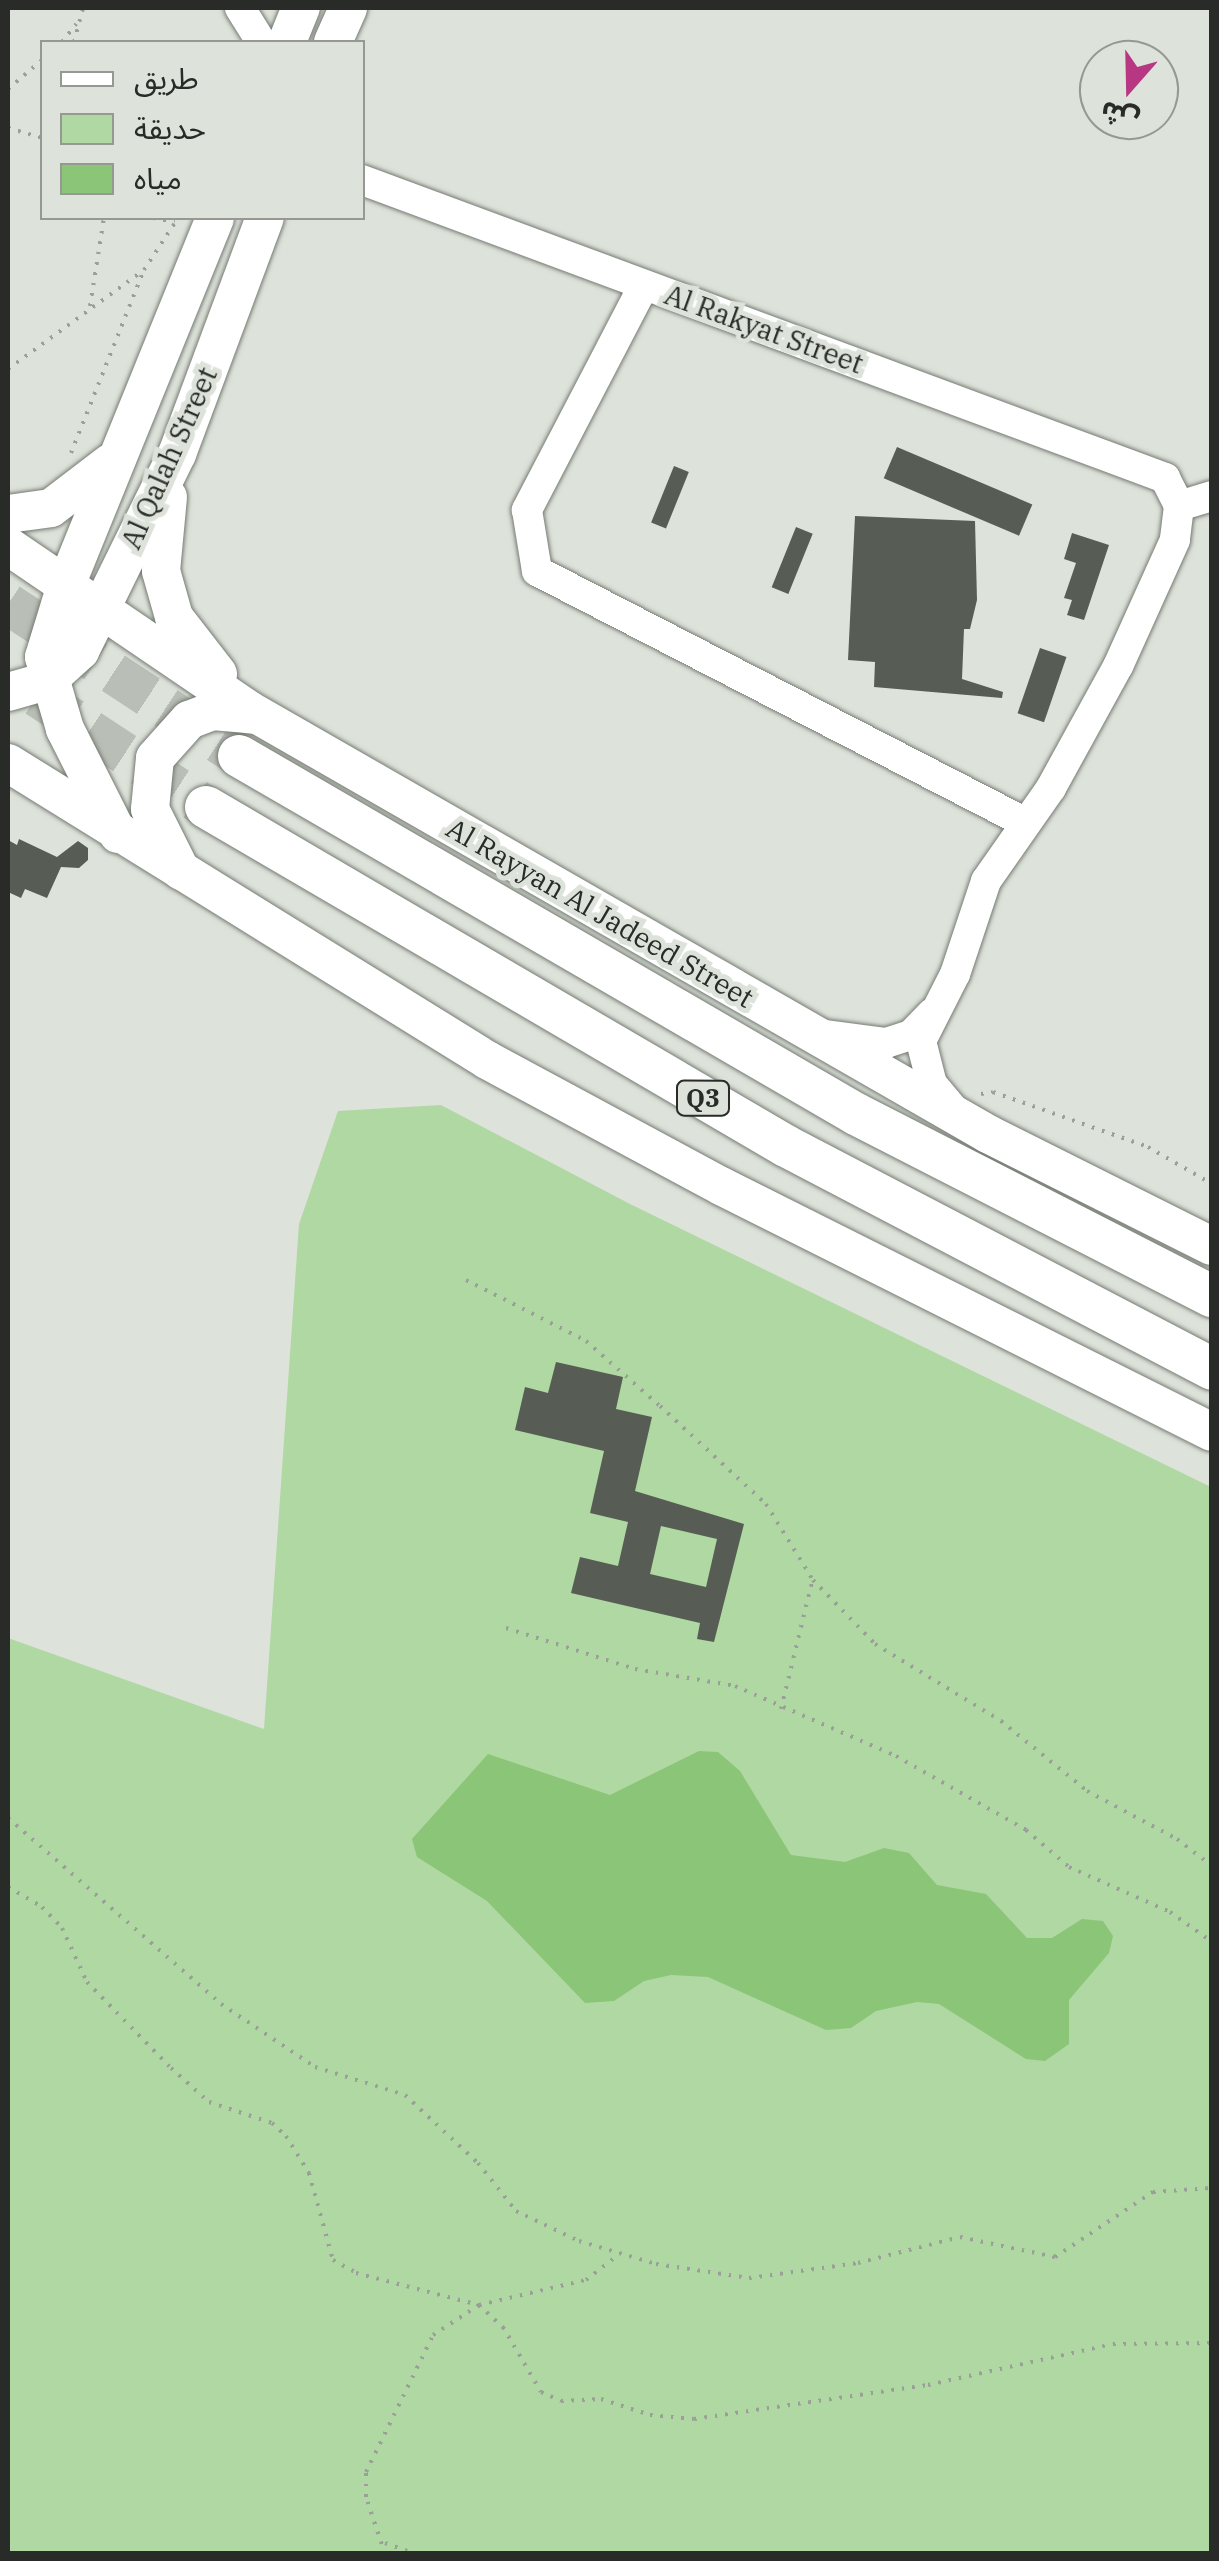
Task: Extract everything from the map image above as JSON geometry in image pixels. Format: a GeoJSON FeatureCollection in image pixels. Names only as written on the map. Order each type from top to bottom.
{"type":"FeatureCollection","features":[{"type":"Feature","properties":{"kind":"highway","name":"Al Rayyan Al Jadeed Street"},"geometry":{"type":"LineString","coordinates":[[239,756],[856,1114],[1212,1296]]}},
{"type":"Feature","properties":{"kind":"highway","name":"Q3"},"geometry":{"type":"LineString","coordinates":[[206,807],[786,1146],[1212,1369]]}},
{"type":"Feature","properties":{"kind":"main road"},"geometry":{"type":"LineString","coordinates":[[288,40],[301,8]]}},
{"type":"Feature","properties":{"kind":"main road"},"geometry":{"type":"LineString","coordinates":[[334,40],[348,8]]}},
{"type":"Feature","properties":{"kind":"main road","name":"Al Qalah Street"},"geometry":{"type":"LineString","coordinates":[[47,681],[44,657],[66,585],[214,220]]}},
{"type":"Feature","properties":{"kind":"main road","name":"Al Qalah Street"},"geometry":{"type":"LineString","coordinates":[[8,692],[47,681],[80,651],[177,454],[264,220]]}},
{"type":"Feature","properties":{"kind":"main road"},"geometry":{"type":"LineString","coordinates":[[177,454],[162,523],[161,571],[174,616],[256,714]]}},
{"type":"Feature","properties":{"kind":"main road"},"geometry":{"type":"LineString","coordinates":[[8,514],[51,508],[116,458]]}},
{"type":"Feature","properties":{"kind":"main road","name":"Al Rayyan Al Jadeed Street"},"geometry":{"type":"LineString","coordinates":[[8,546],[256,714],[962,1120],[1212,1246]]}},
{"type":"Feature","properties":{"kind":"main road"},"geometry":{"type":"LineString","coordinates":[[47,681],[119,836]]}},
{"type":"Feature","properties":{"kind":"main road"},"geometry":{"type":"LineString","coordinates":[[181,872],[150,810],[155,758],[168,737],[201,716],[239,710],[256,714]]}},
{"type":"Feature","properties":{"kind":"main road"},"geometry":{"type":"LineString","coordinates":[[8,764],[487,1060],[721,1186],[1212,1432]]}},
{"type":"Feature","properties":{"kind":"lane"},"geometry":{"type":"LineString","coordinates":[[240,8],[260,40]]}},
{"type":"Feature","properties":{"kind":"lane","name":"Al Rakyat Street"},"geometry":{"type":"LineString","coordinates":[[365,181],[1165,478],[1179,506]]}},
{"type":"Feature","properties":{"kind":"lane"},"geometry":{"type":"LineString","coordinates":[[644,285],[527,510],[526,538],[537,570],[1026,823]]}},
{"type":"Feature","properties":{"kind":"lane"},"geometry":{"type":"LineString","coordinates":[[962,1120],[932,1084],[922,1061],[921,1041],[955,974],[986,881],[1026,823],[1118,666],[1175,540],[1179,506],[1212,496]]}},
{"type":"Feature","properties":{"kind":"lane"},"geometry":{"type":"LineString","coordinates":[[803,1031],[886,1043],[911,1035],[934,1011]]}},
{"type":"Feature","properties":{"kind":"path"},"geometry":{"type":"LineString","coordinates":[[64,40],[84,8]]}},
{"type":"Feature","properties":{"kind":"path"},"geometry":{"type":"LineString","coordinates":[[74,40],[76,24]]}},
{"type":"Feature","properties":{"kind":"path"},"geometry":{"type":"LineString","coordinates":[[8,89],[40,62]]}},
{"type":"Feature","properties":{"kind":"path"},"geometry":{"type":"LineString","coordinates":[[8,128],[40,137]]}},
{"type":"Feature","properties":{"kind":"path"},"geometry":{"type":"LineString","coordinates":[[89,308],[104,220]]}},
{"type":"Feature","properties":{"kind":"path"},"geometry":{"type":"LineString","coordinates":[[66,458],[144,270],[177,220]]}},
{"type":"Feature","properties":{"kind":"path"},"geometry":{"type":"LineString","coordinates":[[8,369],[144,270]]}},
{"type":"Feature","properties":{"kind":"path"},"geometry":{"type":"LineString","coordinates":[[966,1082],[981,1094],[993,1092],[1148,1146],[1212,1184]]}},
{"type":"Feature","properties":{"kind":"path"},"geometry":{"type":"LineString","coordinates":[[466,1280],[586,1341],[766,1504],[813,1580],[874,1644],[1001,1721],[1087,1791],[1177,1839],[1212,1866]]}},
{"type":"Feature","properties":{"kind":"path"},"geometry":{"type":"LineString","coordinates":[[781,1708],[813,1580]]}},
{"type":"Feature","properties":{"kind":"path"},"geometry":{"type":"LineString","coordinates":[[506,1628],[635,1669],[735,1686],[896,1756],[1026,1830],[1068,1867],[1170,1912],[1212,1942]]}},
{"type":"Feature","properties":{"kind":"path"},"geometry":{"type":"LineString","coordinates":[[8,1818],[221,2004],[315,2067],[405,2095],[478,2163],[516,2211],[540,2227],[620,2253],[748,2278],[858,2263],[960,2237],[1055,2258],[1153,2192],[1212,2188]]}},
{"type":"Feature","properties":{"kind":"path"},"geometry":{"type":"LineString","coordinates":[[8,1886],[42,1907],[62,1928],[87,1982],[208,2102],[272,2123],[286,2136],[309,2173],[333,2260],[356,2273],[479,2306],[503,2327],[541,2392],[694,2419],[928,2386],[1113,2344],[1212,2342]]}},
{"type":"Feature","properties":{"kind":"path"},"geometry":{"type":"LineString","coordinates":[[386,2554],[385,2542],[366,2497],[366,2472],[433,2335],[479,2306],[586,2280],[620,2253]]}},
{"type":"Feature","properties":{"kind":"path"},"geometry":{"type":"LineString","coordinates":[[385,2542],[415,2554]]}},
{"type":"Feature","properties":{"kind":"green space"},"geometry":{"type":"Polygon","coordinates":[[[441,1105],[630,1204],[1211,1487],[1211,2553],[8,2554],[8,1638],[264,1729],[299,1224],[338,1111],[441,1105]]]}},
{"type":"Feature","properties":{"kind":"water"},"geometry":{"type":"Polygon","coordinates":[[[699,1751],[718,1752],[740,1771],[791,1855],[845,1862],[884,1848],[909,1853],[937,1885],[986,1894],[1027,1938],[1052,1938],[1082,1919],[1103,1921],[1113,1936],[1109,1953],[1069,2000],[1069,2044],[1045,2061],[1026,2059],[939,2004],[917,2002],[876,2011],[851,2028],[826,2030],[708,1977],[671,1975],[644,1981],[614,2001],[585,2003],[487,1901],[417,1857],[412,1839],[488,1754],[610,1795],[699,1751]]]}},
{"type":"Feature","properties":{"kind":"building"},"geometry":{"type":"Polygon","coordinates":[[[897,447],[1032,504],[1019,536],[884,478],[897,447]]]}},
{"type":"Feature","properties":{"kind":"building"},"geometry":{"type":"Polygon","coordinates":[[[674,466],[689,472],[666,529],[651,523],[674,466]]]}},
{"type":"Feature","properties":{"kind":"building"},"geometry":{"type":"Polygon","coordinates":[[[855,516],[975,521],[977,600],[970,629],[964,629],[962,679],[1003,692],[1002,698],[874,687],[875,662],[848,660],[855,516]]]}},
{"type":"Feature","properties":{"kind":"building"},"geometry":{"type":"Polygon","coordinates":[[[796,527],[813,534],[788,594],[772,587],[796,527]]]}},
{"type":"Feature","properties":{"kind":"building"},"geometry":{"type":"Polygon","coordinates":[[[1072,533],[1109,545],[1084,620],[1067,615],[1072,600],[1064,598],[1076,563],[1064,559],[1072,533]]]}},
{"type":"Feature","properties":{"kind":"building"},"geometry":{"type":"Polygon","coordinates":[[[1040,648],[1066,657],[1044,722],[1018,713],[1040,648]]]}},
{"type":"Feature","properties":{"kind":"building"},"geometry":{"type":"Polygon","coordinates":[[[19,839],[57,857],[78,841],[88,848],[88,860],[79,868],[61,867],[47,898],[25,889],[21,898],[8,892],[8,840],[17,845],[19,839]]]}},
{"type":"Feature","properties":{"kind":"building"},"geometry":{"type":"Polygon","coordinates":[[[556,1362],[623,1377],[616,1409],[652,1417],[635,1491],[744,1524],[714,1642],[697,1639],[700,1623],[571,1593],[580,1557],[618,1566],[628,1522],[590,1513],[604,1451],[515,1430],[525,1387],[548,1393],[556,1362]],[[661,1526],[650,1574],[706,1587],[717,1539],[661,1526]]]}},
{"type":"Feature","properties":{"kind":"tunnel"},"geometry":{"type":"LineString","coordinates":[[8,604],[239,756]]}},
{"type":"Feature","properties":{"kind":"tunnel"},"geometry":{"type":"LineString","coordinates":[[37,696],[206,807]]}}]}
